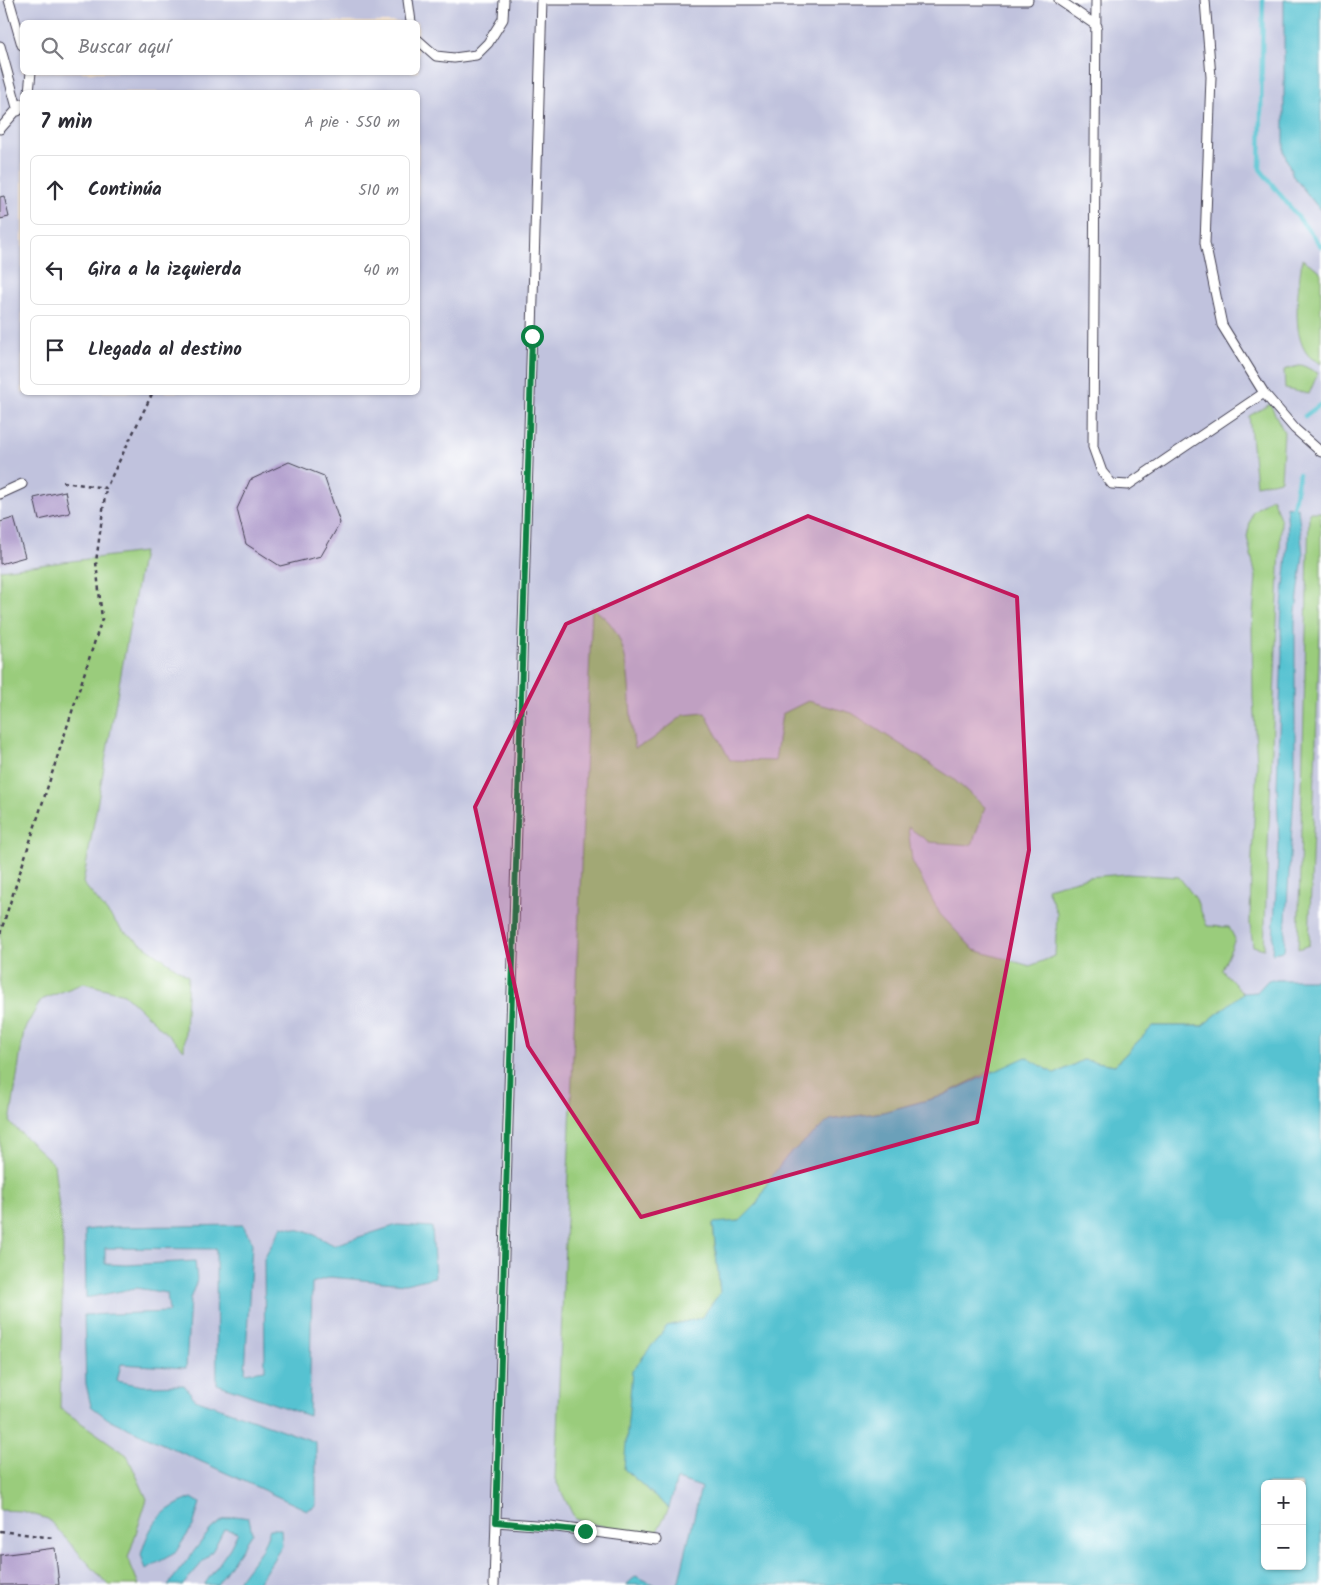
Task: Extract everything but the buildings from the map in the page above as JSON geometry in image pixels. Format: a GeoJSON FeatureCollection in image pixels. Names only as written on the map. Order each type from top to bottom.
{"type":"FeatureCollection","features":[{"type":"Feature","properties":{"kind":"lane"},"geometry":{"type":"LineString","coordinates":[[10,0],[20,38]]}},
{"type":"Feature","properties":{"kind":"lane"},"geometry":{"type":"LineString","coordinates":[[408,0],[410,20]]}},
{"type":"Feature","properties":{"kind":"lane"},"geometry":{"type":"LineString","coordinates":[[420,42],[436,56],[454,58],[476,55],[488,43],[503,19],[504,0]]}},
{"type":"Feature","properties":{"kind":"lane"},"geometry":{"type":"LineString","coordinates":[[494,1585],[542,0],[1028,0]]}},
{"type":"Feature","properties":{"kind":"lane"},"geometry":{"type":"LineString","coordinates":[[1059,0],[1098,26]]}},
{"type":"Feature","properties":{"kind":"lane"},"geometry":{"type":"LineString","coordinates":[[1096,0],[1098,26],[1094,448],[1102,472],[1112,484],[1128,485],[1264,393]]}},
{"type":"Feature","properties":{"kind":"lane"},"geometry":{"type":"LineString","coordinates":[[1205,0],[1210,78],[1205,243],[1222,324],[1264,393],[1295,429],[1321,452]]}},
{"type":"Feature","properties":{"kind":"lane"},"geometry":{"type":"LineString","coordinates":[[0,46],[20,108],[0,128]]}},
{"type":"Feature","properties":{"kind":"lane"},"geometry":{"type":"LineString","coordinates":[[29,90],[31,75]]}},
{"type":"Feature","properties":{"kind":"lane"},"geometry":{"type":"LineString","coordinates":[[0,494],[22,484]]}},
{"type":"Feature","properties":{"kind":"lane"},"geometry":{"type":"LineString","coordinates":[[496,1522],[549,1526],[656,1540]]}},
{"type":"Feature","properties":{"kind":"path"},"geometry":{"type":"LineString","coordinates":[[0,934],[102,619],[96,562],[106,488],[152,395]]}},
{"type":"Feature","properties":{"kind":"path"},"geometry":{"type":"LineString","coordinates":[[63,482],[106,488]]}},
{"type":"Feature","properties":{"kind":"path"},"geometry":{"type":"LineString","coordinates":[[0,1531],[54,1538]]}},
{"type":"Feature","properties":{"kind":"highlighted area"},"geometry":{"type":"Polygon","coordinates":[[[808,516],[1017,597],[1029,850],[977,1122],[641,1217],[528,1046],[475,807],[566,624],[808,516]]]}},
{"type":"Feature","properties":{"kind":"shaded area"},"geometry":{"type":"Polygon","coordinates":[[[0,0],[1321,0],[1321,980],[1268,980],[1257,992],[1243,993],[1222,970],[1235,939],[1207,926],[1196,899],[1179,877],[1126,874],[1088,877],[1048,888],[1057,914],[1055,956],[1030,966],[974,950],[940,914],[912,861],[908,827],[952,778],[852,713],[808,701],[782,714],[775,761],[730,760],[684,715],[650,741],[635,748],[592,607],[555,1479],[669,1508],[677,1479],[701,1487],[678,1585],[655,1585],[636,1577],[626,1585],[0,1585],[0,0]]]}},
{"type":"Feature","properties":{"kind":"green space"},"geometry":{"type":"Polygon","coordinates":[[[1302,259],[1319,270],[1321,274],[1321,364],[1308,355],[1302,346],[1299,334],[1297,308],[1302,259]]]}},
{"type":"Feature","properties":{"kind":"green space"},"geometry":{"type":"Polygon","coordinates":[[[1302,365],[1318,373],[1309,394],[1285,389],[1284,370],[1302,365]]]}},
{"type":"Feature","properties":{"kind":"green space"},"geometry":{"type":"Polygon","coordinates":[[[1270,404],[1284,432],[1281,480],[1256,485],[1249,416],[1270,404]]]}},
{"type":"Feature","properties":{"kind":"green space"},"geometry":{"type":"Polygon","coordinates":[[[1272,497],[1281,521],[1264,949],[1253,946],[1250,924],[1257,763],[1253,698],[1252,627],[1256,577],[1247,537],[1252,512],[1272,497]]]}},
{"type":"Feature","properties":{"kind":"green space"},"geometry":{"type":"Polygon","coordinates":[[[1309,512],[1321,512],[1321,598],[1309,945],[1298,949],[1309,512]]]}},
{"type":"Feature","properties":{"kind":"green space"},"geometry":{"type":"Polygon","coordinates":[[[143,552],[83,883],[122,930],[188,976],[184,1050],[124,994],[84,983],[41,1000],[24,1030],[10,1123],[54,1164],[63,1244],[60,1408],[127,1455],[147,1499],[128,1558],[139,1585],[108,1585],[48,1519],[22,1511],[0,1510],[0,570],[143,552]]]}},
{"type":"Feature","properties":{"kind":"green space"},"geometry":{"type":"Polygon","coordinates":[[[592,607],[609,622],[618,635],[623,650],[627,666],[632,733],[635,748],[650,741],[684,715],[705,713],[730,760],[775,761],[782,714],[808,701],[852,713],[952,778],[985,807],[972,845],[929,842],[908,827],[912,861],[940,914],[974,950],[1030,966],[1055,956],[1057,914],[1047,888],[1088,877],[1126,874],[1179,877],[1196,899],[1207,926],[1229,927],[1235,939],[1222,970],[1243,993],[1202,1026],[1153,1026],[1115,1065],[1083,1060],[1055,1074],[991,1071],[939,1097],[883,1112],[830,1120],[769,1180],[757,1204],[740,1221],[713,1224],[720,1293],[701,1318],[667,1326],[624,1469],[669,1508],[653,1539],[575,1519],[555,1479],[592,607]]]}},
{"type":"Feature","properties":{"kind":"water"},"geometry":{"type":"Polygon","coordinates":[[[1284,0],[1321,0],[1321,211],[1293,176],[1284,152],[1284,0]]]}},
{"type":"Feature","properties":{"kind":"water"},"geometry":{"type":"Polygon","coordinates":[[[1286,506],[1298,509],[1303,555],[1295,620],[1295,779],[1284,951],[1272,953],[1279,844],[1277,788],[1282,652],[1281,616],[1288,542],[1286,506]]]}},
{"type":"Feature","properties":{"kind":"water"},"geometry":{"type":"Polygon","coordinates":[[[1268,980],[1321,980],[1321,1585],[678,1585],[701,1487],[677,1479],[669,1508],[624,1469],[632,1371],[667,1326],[701,1318],[720,1293],[713,1223],[740,1221],[757,1204],[769,1180],[788,1155],[830,1120],[883,1112],[939,1097],[1026,1057],[1055,1074],[1083,1060],[1115,1065],[1153,1026],[1202,1026],[1243,993],[1257,992],[1268,980]]]}},
{"type":"Feature","properties":{"kind":"water"},"geometry":{"type":"Polygon","coordinates":[[[243,1225],[252,1243],[245,1373],[265,1370],[264,1259],[282,1226],[309,1232],[334,1245],[397,1225],[432,1227],[435,1277],[405,1284],[330,1277],[312,1283],[309,1416],[217,1384],[216,1249],[105,1248],[105,1264],[127,1265],[195,1261],[197,1280],[190,1299],[186,1368],[121,1364],[117,1381],[143,1386],[184,1385],[195,1399],[316,1442],[316,1506],[307,1510],[108,1419],[91,1406],[86,1384],[84,1315],[169,1312],[167,1293],[136,1288],[86,1298],[85,1230],[111,1227],[243,1225]]]}},
{"type":"Feature","properties":{"kind":"water"},"geometry":{"type":"Polygon","coordinates":[[[192,1498],[200,1503],[193,1526],[175,1553],[146,1569],[141,1555],[148,1534],[153,1526],[172,1507],[192,1498]]]}},
{"type":"Feature","properties":{"kind":"water"},"geometry":{"type":"Polygon","coordinates":[[[235,1516],[249,1518],[252,1533],[217,1585],[204,1585],[230,1548],[238,1532],[224,1529],[213,1550],[183,1585],[168,1585],[211,1529],[223,1520],[235,1516]]]}},
{"type":"Feature","properties":{"kind":"water"},"geometry":{"type":"Polygon","coordinates":[[[270,1529],[281,1529],[282,1546],[257,1585],[235,1585],[262,1549],[270,1529]]]}},
{"type":"Feature","properties":{"kind":"water"},"geometry":{"type":"Polygon","coordinates":[[[636,1576],[655,1585],[626,1585],[636,1576]]]}},
{"type":"Feature","properties":{"kind":"waterway"},"geometry":{"type":"LineString","coordinates":[[1263,0],[1260,169],[1321,246]]}},
{"type":"Feature","properties":{"kind":"waterway"},"geometry":{"type":"LineString","coordinates":[[1305,416],[1321,404]]}},
{"type":"Feature","properties":{"kind":"waterway"},"geometry":{"type":"LineString","coordinates":[[1293,508],[1299,474]]}},
{"type":"Feature","properties":{"kind":"route"},"geometry":{"type":"LineString","coordinates":[[532,336],[496,1522],[585,1531]]}}]}
